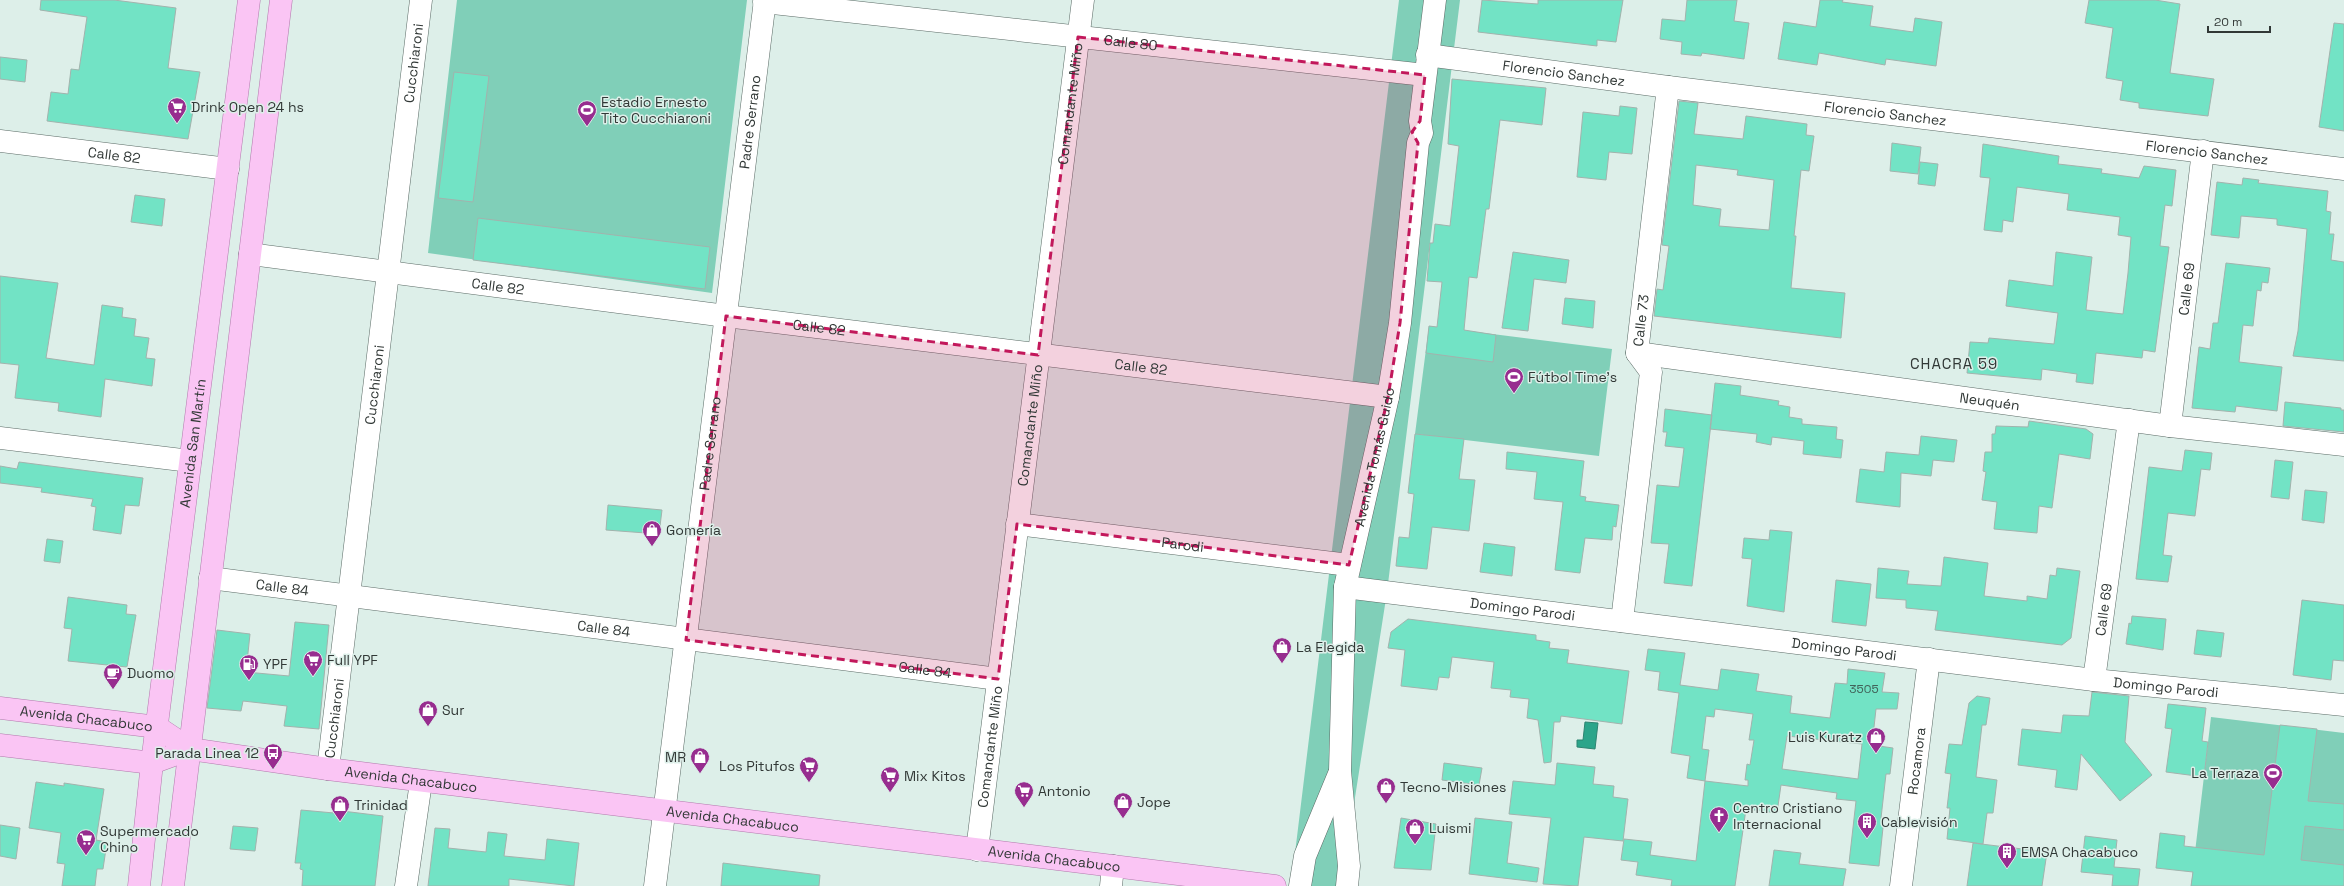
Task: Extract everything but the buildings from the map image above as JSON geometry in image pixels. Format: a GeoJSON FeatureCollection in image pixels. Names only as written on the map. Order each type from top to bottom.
{"type":"FeatureCollection","features":[{"type":"Feature","properties":{"kind":"main road","name":"Avenida San Martín"},"geometry":{"type":"LineString","coordinates":[[139,886],[152,763],[249,0]]}},
{"type":"Feature","properties":{"kind":"main road"},"geometry":{"type":"LineString","coordinates":[[173,886],[281,0]]}},
{"type":"Feature","properties":{"kind":"main road","name":"Avenida Chacabuco"},"geometry":{"type":"LineString","coordinates":[[0,708],[157,727],[190,749],[421,782],[664,810],[977,850],[1112,876],[1275,886]]}},
{"type":"Feature","properties":{"kind":"main road","name":"Avenida Chacabuco"},"geometry":{"type":"LineString","coordinates":[[0,745],[152,763],[190,749]]}},
{"type":"Feature","properties":{"kind":"street","name":"Cucchiaroni"},"geometry":{"type":"LineString","coordinates":[[328,769],[421,0]]}},
{"type":"Feature","properties":{"kind":"street","name":"Comandante Miño"},"geometry":{"type":"LineString","coordinates":[[977,850],[1083,0]]}},
{"type":"Feature","properties":{"kind":"street","name":"Avenida Tomás Guido"},"geometry":{"type":"LineString","coordinates":[[1347,886],[1349,866],[1340,771],[1345,587],[1388,397],[1400,323],[1418,143],[1422,133],[1420,121],[1426,65],[1435,0]]}},
{"type":"Feature","properties":{"kind":"street","name":"Calle 80"},"geometry":{"type":"LineString","coordinates":[[764,1],[1078,37],[1426,65]]}},
{"type":"Feature","properties":{"kind":"street","name":"Padre Serrano"},"geometry":{"type":"LineString","coordinates":[[655,886],[764,1]]}},
{"type":"Feature","properties":{"kind":"street","name":"Florencio Sanchez"},"geometry":{"type":"LineString","coordinates":[[1426,65],[1668,87],[2344,169]]}},
{"type":"Feature","properties":{"kind":"street","name":"Calle 73"},"geometry":{"type":"LineString","coordinates":[[1622,621],[1651,372],[1637,353],[1668,87]]}},
{"type":"Feature","properties":{"kind":"street","name":"Calle 82"},"geometry":{"type":"LineString","coordinates":[[0,141],[228,169]]}},
{"type":"Feature","properties":{"kind":"street","name":"Calle 69"},"geometry":{"type":"LineString","coordinates":[[2170,426],[2203,151]]}},
{"type":"Feature","properties":{"kind":"street","name":"Calle 82"},"geometry":{"type":"LineString","coordinates":[[250,254],[726,316],[1388,397]]}},
{"type":"Feature","properties":{"kind":"street","name":"Neuquén"},"geometry":{"type":"LineString","coordinates":[[1637,353],[2170,426],[2344,445]]}},
{"type":"Feature","properties":{"kind":"street","name":"Calle 69"},"geometry":{"type":"LineString","coordinates":[[2094,680],[2129,420]]}},
{"type":"Feature","properties":{"kind":"street"},"geometry":{"type":"LineString","coordinates":[[0,438],[190,461]]}},
{"type":"Feature","properties":{"kind":"street","name":"Parodi"},"geometry":{"type":"LineString","coordinates":[[1017,524],[1349,564]]}},
{"type":"Feature","properties":{"kind":"street","name":"Calle 84"},"geometry":{"type":"LineString","coordinates":[[210,578],[348,597],[998,679]]}},
{"type":"Feature","properties":{"kind":"street","name":"Domingo Parodi"},"geometry":{"type":"LineString","coordinates":[[1345,587],[2094,680],[2344,705]]}},
{"type":"Feature","properties":{"kind":"street","name":"Rocamora"},"geometry":{"type":"LineString","coordinates":[[1901,886],[1929,659]]}},
{"type":"Feature","properties":{"kind":"street","name":"Avenida Tomás Guido"},"geometry":{"type":"LineString","coordinates":[[1300,886],[1305,856],[1340,771]]}},
{"type":"Feature","properties":{"kind":"street"},"geometry":{"type":"LineString","coordinates":[[406,886],[421,782]]}},
{"type":"Feature","properties":{"kind":"highlighted area"},"geometry":{"type":"Polygon","coordinates":[[[1078,37],[1425,75],[1420,121],[1412,132],[1418,143],[1400,323],[1388,397],[1349,565],[1017,524],[998,679],[686,640],[726,316],[1038,355],[1078,37]]]}},
{"type":"Feature","properties":{"kind":"shaded area","name":"Estadio Ernesto Tito Cucchiaroni"},"geometry":{"type":"Polygon","coordinates":[[[457,0],[747,0],[712,293],[428,253],[457,0]]]}},
{"type":"Feature","properties":{"kind":"shaded area"},"geometry":{"type":"Polygon","coordinates":[[[1399,0],[1460,0],[1387,592],[1354,804],[1351,886],[1291,886],[1399,0]]]}},
{"type":"Feature","properties":{"kind":"shaded area","name":"Fútbol Time's"},"geometry":{"type":"Polygon","coordinates":[[[1429,326],[1612,349],[1599,456],[1415,434],[1429,326]]]}},
{"type":"Feature","properties":{"kind":"shaded area","name":"La Terraza"},"geometry":{"type":"Polygon","coordinates":[[[2211,717],[2344,733],[2344,886],[2191,886],[2211,717]]]}},
{"type":"Feature","properties":{"kind":"shaded area"},"geometry":{"type":"Polygon","coordinates":[[[1585,722],[1598,723],[1595,749],[1577,747],[1577,740],[1583,740],[1585,722]]]}},
{"type":"Feature","properties":{"kind":"place","name":"Drink Open 24 hs"},"geometry":{"type":"Point","coordinates":[177,124]}},
{"type":"Feature","properties":{"kind":"place","name":"Estadio Ernesto Tito Cucchiaroni"},"geometry":{"type":"Point","coordinates":[587,127]}},
{"type":"Feature","properties":{"kind":"place","name":"Fútbol Time's"},"geometry":{"type":"Point","coordinates":[1514,394]}},
{"type":"Feature","properties":{"kind":"place","name":"Gomería"},"geometry":{"type":"Point","coordinates":[652,547]}},
{"type":"Feature","properties":{"kind":"place","name":"La Elegida"},"geometry":{"type":"Point","coordinates":[1282,664]}},
{"type":"Feature","properties":{"kind":"place","name":"Full YPF"},"geometry":{"type":"Point","coordinates":[313,677]}},
{"type":"Feature","properties":{"kind":"place","name":"YPF"},"geometry":{"type":"Point","coordinates":[249,681]}},
{"type":"Feature","properties":{"kind":"place","name":"Duomo"},"geometry":{"type":"Point","coordinates":[113,690]}},
{"type":"Feature","properties":{"kind":"place","name":"Sur"},"geometry":{"type":"Point","coordinates":[428,727]}},
{"type":"Feature","properties":{"kind":"place","name":"Luis Kuratz"},"geometry":{"type":"Point","coordinates":[1876,754]}},
{"type":"Feature","properties":{"kind":"place","name":"Parada Linea 12"},"geometry":{"type":"Point","coordinates":[273,770]}},
{"type":"Feature","properties":{"kind":"place","name":"MR"},"geometry":{"type":"Point","coordinates":[700,774]}},
{"type":"Feature","properties":{"kind":"place","name":"Los Pitufos"},"geometry":{"type":"Point","coordinates":[809,783]}},
{"type":"Feature","properties":{"kind":"place","name":"La Terraza"},"geometry":{"type":"Point","coordinates":[2273,790]}},
{"type":"Feature","properties":{"kind":"place","name":"Mix Kitos"},"geometry":{"type":"Point","coordinates":[890,793]}},
{"type":"Feature","properties":{"kind":"place","name":"Tecno-Misiones"},"geometry":{"type":"Point","coordinates":[1386,804]}},
{"type":"Feature","properties":{"kind":"place","name":"Antonio"},"geometry":{"type":"Point","coordinates":[1024,808]}},
{"type":"Feature","properties":{"kind":"place","name":"Jope"},"geometry":{"type":"Point","coordinates":[1123,819]}},
{"type":"Feature","properties":{"kind":"place","name":"Trinidad"},"geometry":{"type":"Point","coordinates":[340,822]}},
{"type":"Feature","properties":{"kind":"place","name":"Centro Cristiano Internacional"},"geometry":{"type":"Point","coordinates":[1719,833]}},
{"type":"Feature","properties":{"kind":"place","name":"Cablevisión"},"geometry":{"type":"Point","coordinates":[1867,839]}},
{"type":"Feature","properties":{"kind":"place","name":"Luismi"},"geometry":{"type":"Point","coordinates":[1415,845]}},
{"type":"Feature","properties":{"kind":"place","name":"Supermercado Chino"},"geometry":{"type":"Point","coordinates":[86,856]}},
{"type":"Feature","properties":{"kind":"place","name":"EMSA Chacabuco"},"geometry":{"type":"Point","coordinates":[2007,869]}},
{"type":"Feature","properties":{"kind":"district","name":"CHACRA 59"},"geometry":{"type":"Point","coordinates":[1954,364]}}]}
